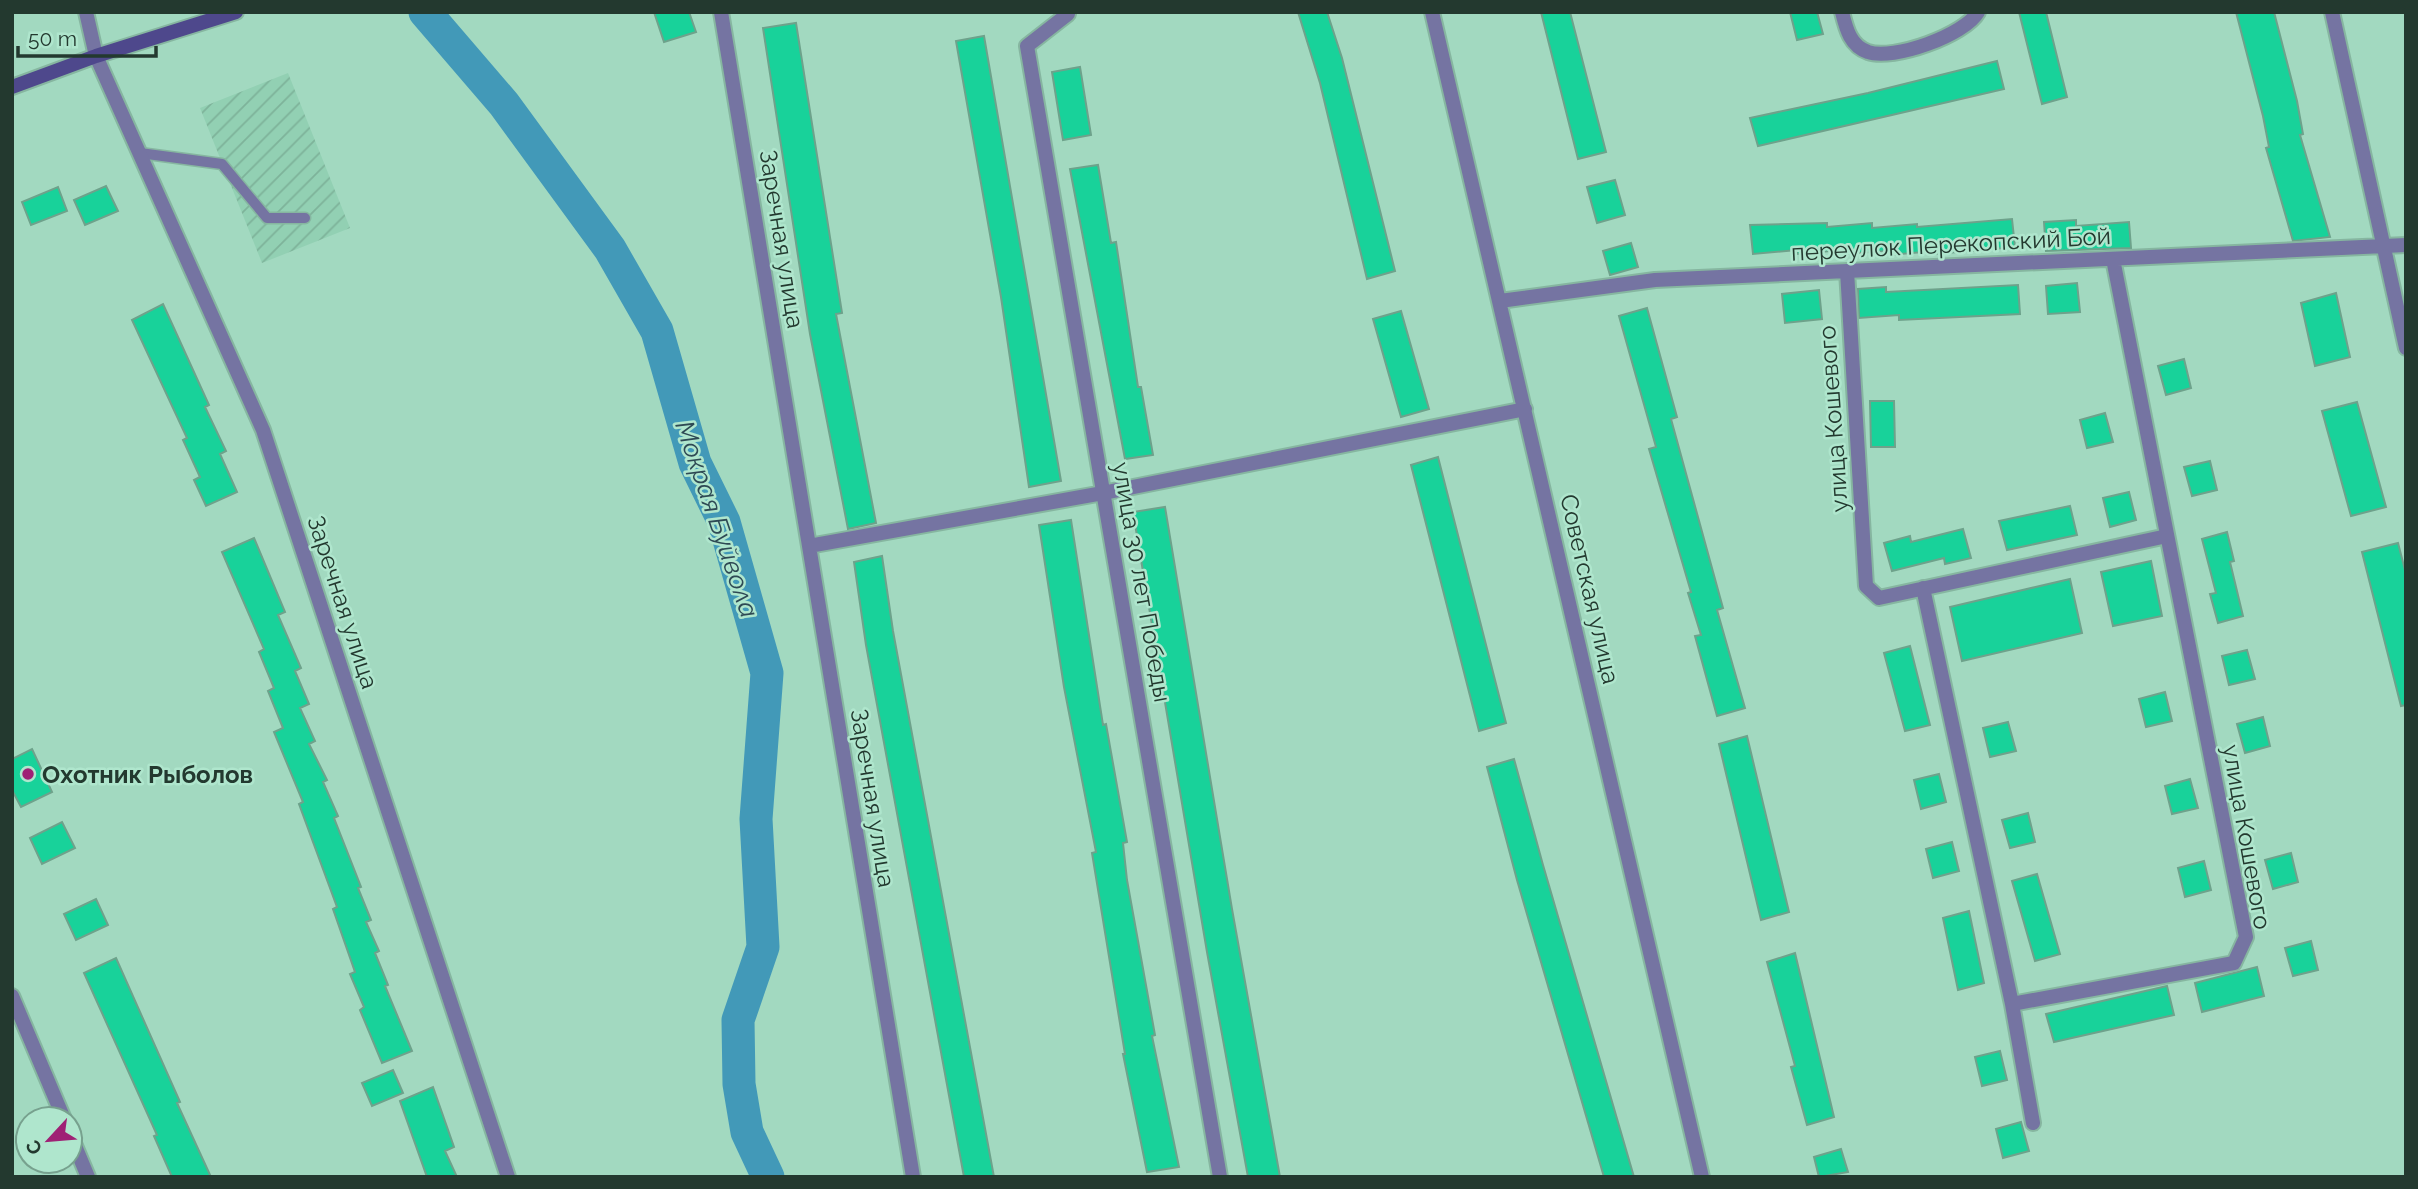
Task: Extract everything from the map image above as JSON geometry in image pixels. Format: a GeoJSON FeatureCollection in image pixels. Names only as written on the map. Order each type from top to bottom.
{"type":"FeatureCollection","features":[{"type":"Feature","properties":{"kind":"main road"},"geometry":{"type":"LineString","coordinates":[[12,87],[96,56],[236,12]]}},
{"type":"Feature","properties":{"kind":"street","name":"Заречная улица"},"geometry":{"type":"LineString","coordinates":[[86,12],[96,56],[263,430],[508,1177]]}},
{"type":"Feature","properties":{"kind":"street","name":"Заречная улица"},"geometry":{"type":"LineString","coordinates":[[721,12],[913,1177]]}},
{"type":"Feature","properties":{"kind":"street","name":"Советская улица"},"geometry":{"type":"LineString","coordinates":[[1432,12],[1702,1177]]}},
{"type":"Feature","properties":{"kind":"street"},"geometry":{"type":"LineString","coordinates":[[1842,12],[1849,36],[1855,44],[1868,52],[1892,54],[1957,32],[1978,12]]}},
{"type":"Feature","properties":{"kind":"street"},"geometry":{"type":"LineString","coordinates":[[2332,12],[2406,348]]}},
{"type":"Feature","properties":{"kind":"street","name":"улица 30 лет Победы"},"geometry":{"type":"LineString","coordinates":[[1068,14],[1027,46],[1220,1177]]}},
{"type":"Feature","properties":{"kind":"street","name":"переулок Перекопский Бой"},"geometry":{"type":"LineString","coordinates":[[1500,301],[1655,280],[2406,245]]}},
{"type":"Feature","properties":{"kind":"street","name":"улица Кошевого"},"geometry":{"type":"LineString","coordinates":[[2012,1004],[2234,963],[2246,937],[2113,259]]}},
{"type":"Feature","properties":{"kind":"street","name":"улица Кошевого"},"geometry":{"type":"LineString","coordinates":[[1847,271],[1866,586],[1879,598],[2168,537]]}},
{"type":"Feature","properties":{"kind":"street"},"geometry":{"type":"LineString","coordinates":[[809,546],[1103,493],[1525,409]]}},
{"type":"Feature","properties":{"kind":"street"},"geometry":{"type":"LineString","coordinates":[[1923,589],[2012,1004],[2033,1123]]}},
{"type":"Feature","properties":{"kind":"street"},"geometry":{"type":"LineString","coordinates":[[12,996],[58,1105]]}},
{"type":"Feature","properties":{"kind":"lane"},"geometry":{"type":"LineString","coordinates":[[139,153],[222,164],[267,218],[305,218]]}},
{"type":"Feature","properties":{"kind":"shaded area"},"geometry":{"type":"Polygon","coordinates":[[[288,73],[350,228],[262,263],[200,108],[288,73]]]}},
{"type":"Feature","properties":{"kind":"building"},"geometry":{"type":"Polygon","coordinates":[[[654,12],[689,12],[696,32],[664,42],[654,12]]]}},
{"type":"Feature","properties":{"kind":"building"},"geometry":{"type":"Polygon","coordinates":[[[1298,12],[1327,12],[1342,58],[1395,271],[1367,279],[1320,83],[1298,12]]]}},
{"type":"Feature","properties":{"kind":"building"},"geometry":{"type":"Polygon","coordinates":[[[1541,12],[1570,12],[1606,152],[1578,159],[1541,12]]]}},
{"type":"Feature","properties":{"kind":"building"},"geometry":{"type":"Polygon","coordinates":[[[1790,12],[1817,12],[1823,34],[1797,40],[1790,12]]]}},
{"type":"Feature","properties":{"kind":"building"},"geometry":{"type":"Polygon","coordinates":[[[2019,12],[2046,12],[2067,97],[2042,104],[2019,12]]]}},
{"type":"Feature","properties":{"kind":"building"},"geometry":{"type":"Polygon","coordinates":[[[2236,12],[2274,12],[2297,101],[2303,134],[2300,135],[2330,237],[2293,241],[2266,148],[2269,147],[2263,116],[2236,12]]]}},
{"type":"Feature","properties":{"kind":"building"},"geometry":{"type":"Polygon","coordinates":[[[796,23],[842,313],[836,314],[876,523],[848,529],[810,334],[763,28],[796,23]]]}},
{"type":"Feature","properties":{"kind":"building"},"geometry":{"type":"Polygon","coordinates":[[[984,36],[1061,481],[1029,487],[1001,297],[956,41],[984,36]]]}},
{"type":"Feature","properties":{"kind":"building"},"geometry":{"type":"Polygon","coordinates":[[[1997,61],[2004,89],[1758,146],[1750,118],[1868,93],[1997,61]]]}},
{"type":"Feature","properties":{"kind":"building"},"geometry":{"type":"Polygon","coordinates":[[[1080,67],[1091,135],[1063,140],[1052,72],[1080,67]]]}},
{"type":"Feature","properties":{"kind":"building"},"geometry":{"type":"Polygon","coordinates":[[[1098,165],[1111,243],[1116,242],[1138,387],[1141,387],[1153,455],[1125,459],[1070,169],[1098,165]]]}},
{"type":"Feature","properties":{"kind":"building"},"geometry":{"type":"Polygon","coordinates":[[[1615,180],[1625,215],[1597,223],[1587,187],[1615,180]]]}},
{"type":"Feature","properties":{"kind":"building"},"geometry":{"type":"Polygon","coordinates":[[[106,186],[118,211],[85,225],[74,200],[106,186]]]}},
{"type":"Feature","properties":{"kind":"building"},"geometry":{"type":"Polygon","coordinates":[[[58,187],[67,211],[31,225],[22,202],[58,187]]]}},
{"type":"Feature","properties":{"kind":"building"},"geometry":{"type":"Polygon","coordinates":[[[2012,219],[2015,247],[1935,254],[1935,251],[1888,255],[1887,251],[1842,254],[1842,250],[1797,254],[1797,250],[1753,254],[1750,225],[1827,223],[1827,227],[1872,223],[1872,228],[1917,224],[1917,227],[2012,219]]]}},
{"type":"Feature","properties":{"kind":"building"},"geometry":{"type":"Polygon","coordinates":[[[2076,220],[2076,226],[2129,222],[2131,248],[2046,251],[2044,222],[2076,220]]]}},
{"type":"Feature","properties":{"kind":"building"},"geometry":{"type":"Polygon","coordinates":[[[1631,243],[1638,267],[1610,275],[1603,251],[1631,243]]]}},
{"type":"Feature","properties":{"kind":"building"},"geometry":{"type":"Polygon","coordinates":[[[2077,283],[2080,312],[2048,314],[2046,286],[2077,283]]]}},
{"type":"Feature","properties":{"kind":"building"},"geometry":{"type":"Polygon","coordinates":[[[2018,285],[2020,314],[1899,320],[1899,315],[1859,318],[1858,289],[1886,287],[1886,292],[2018,285]]]}},
{"type":"Feature","properties":{"kind":"building"},"geometry":{"type":"Polygon","coordinates":[[[1819,290],[1822,319],[1785,323],[1782,294],[1819,290]]]}},
{"type":"Feature","properties":{"kind":"building"},"geometry":{"type":"Polygon","coordinates":[[[2336,293],[2350,357],[2315,366],[2301,303],[2336,293]]]}},
{"type":"Feature","properties":{"kind":"building"},"geometry":{"type":"Polygon","coordinates":[[[163,304],[209,405],[205,407],[226,451],[220,454],[237,492],[206,506],[194,480],[200,477],[183,440],[187,438],[132,320],[163,304]]]}},
{"type":"Feature","properties":{"kind":"building"},"geometry":{"type":"Polygon","coordinates":[[[1647,308],[1677,417],[1671,419],[1723,608],[1717,610],[1745,708],[1717,716],[1695,636],[1701,635],[1688,593],[1691,592],[1649,449],[1656,447],[1619,316],[1647,308]]]}},
{"type":"Feature","properties":{"kind":"building"},"geometry":{"type":"Polygon","coordinates":[[[1401,311],[1429,409],[1401,417],[1373,319],[1401,311]]]}},
{"type":"Feature","properties":{"kind":"building"},"geometry":{"type":"Polygon","coordinates":[[[2184,359],[2191,388],[2166,395],[2158,366],[2184,359]]]}},
{"type":"Feature","properties":{"kind":"building"},"geometry":{"type":"Polygon","coordinates":[[[1870,401],[1894,401],[1895,447],[1871,447],[1870,401]]]}},
{"type":"Feature","properties":{"kind":"building"},"geometry":{"type":"Polygon","coordinates":[[[2357,402],[2386,507],[2351,516],[2322,411],[2357,402]]]}},
{"type":"Feature","properties":{"kind":"building"},"geometry":{"type":"Polygon","coordinates":[[[2105,413],[2113,442],[2087,448],[2080,420],[2105,413]]]}},
{"type":"Feature","properties":{"kind":"building"},"geometry":{"type":"Polygon","coordinates":[[[1438,457],[1506,723],[1479,731],[1411,465],[1438,457]]]}},
{"type":"Feature","properties":{"kind":"building"},"geometry":{"type":"Polygon","coordinates":[[[2210,461],[2217,490],[2192,496],[2184,467],[2210,461]]]}},
{"type":"Feature","properties":{"kind":"building"},"geometry":{"type":"Polygon","coordinates":[[[2129,492],[2136,520],[2110,527],[2103,498],[2129,492]]]}},
{"type":"Feature","properties":{"kind":"building"},"geometry":{"type":"Polygon","coordinates":[[[2070,506],[2077,535],[2007,550],[1999,521],[2070,506]]]}},
{"type":"Feature","properties":{"kind":"building"},"geometry":{"type":"Polygon","coordinates":[[[1165,507],[1280,1177],[1248,1177],[1207,952],[1133,512],[1165,507]]]}},
{"type":"Feature","properties":{"kind":"building"},"geometry":{"type":"Polygon","coordinates":[[[1071,520],[1103,725],[1106,724],[1127,842],[1123,843],[1127,880],[1155,1035],[1152,1036],[1179,1167],[1147,1172],[1123,1054],[1092,853],[1096,852],[1064,687],[1039,525],[1071,520]]]}},
{"type":"Feature","properties":{"kind":"building"},"geometry":{"type":"Polygon","coordinates":[[[1963,529],[1971,558],[1945,564],[1944,558],[1892,571],[1884,543],[1910,536],[1911,542],[1963,529]]]}},
{"type":"Feature","properties":{"kind":"building"},"geometry":{"type":"Polygon","coordinates":[[[2227,532],[2234,561],[2230,562],[2243,616],[2218,623],[2210,594],[2216,593],[2202,539],[2227,532]]]}},
{"type":"Feature","properties":{"kind":"building"},"geometry":{"type":"Polygon","coordinates":[[[254,538],[285,612],[278,615],[301,668],[295,671],[309,704],[300,708],[315,741],[309,744],[327,780],[323,782],[338,816],[334,818],[371,920],[366,922],[379,951],[375,953],[388,985],[385,986],[412,1051],[382,1063],[360,1010],[364,1007],[350,974],[355,972],[333,909],[337,907],[299,804],[303,802],[274,732],[283,728],[268,691],[274,688],[259,652],[264,649],[222,552],[254,538]]]}},
{"type":"Feature","properties":{"kind":"building"},"geometry":{"type":"Polygon","coordinates":[[[2398,543],[2406,574],[2406,705],[2401,706],[2362,552],[2398,543]]]}},
{"type":"Feature","properties":{"kind":"building"},"geometry":{"type":"Polygon","coordinates":[[[882,556],[893,631],[994,1177],[964,1177],[866,645],[854,562],[882,556]]]}},
{"type":"Feature","properties":{"kind":"building"},"geometry":{"type":"Polygon","coordinates":[[[2151,561],[2162,616],[2113,626],[2101,572],[2151,561]]]}},
{"type":"Feature","properties":{"kind":"building"},"geometry":{"type":"Polygon","coordinates":[[[2070,579],[2082,633],[1962,661],[1950,607],[2070,579]]]}},
{"type":"Feature","properties":{"kind":"building"},"geometry":{"type":"Polygon","coordinates":[[[1910,646],[1930,725],[1905,731],[1884,653],[1910,646]]]}},
{"type":"Feature","properties":{"kind":"building"},"geometry":{"type":"Polygon","coordinates":[[[2247,650],[2255,679],[2229,685],[2222,656],[2247,650]]]}},
{"type":"Feature","properties":{"kind":"building"},"geometry":{"type":"Polygon","coordinates":[[[2165,692],[2172,721],[2146,727],[2139,699],[2165,692]]]}},
{"type":"Feature","properties":{"kind":"building"},"geometry":{"type":"Polygon","coordinates":[[[2263,717],[2270,746],[2245,753],[2237,724],[2263,717]]]}},
{"type":"Feature","properties":{"kind":"building"},"geometry":{"type":"Polygon","coordinates":[[[2008,722],[2016,751],[1990,757],[1983,728],[2008,722]]]}},
{"type":"Feature","properties":{"kind":"building"},"geometry":{"type":"Polygon","coordinates":[[[1747,736],[1789,912],[1761,920],[1719,744],[1747,736]]]}},
{"type":"Feature","properties":{"kind":"building","name":"Охотник Рыболов"},"geometry":{"type":"Polygon","coordinates":[[[32,749],[52,792],[21,807],[12,790],[12,759],[32,749]]]}},
{"type":"Feature","properties":{"kind":"building"},"geometry":{"type":"Polygon","coordinates":[[[1514,759],[1634,1177],[1604,1177],[1517,880],[1487,767],[1514,759]]]}},
{"type":"Feature","properties":{"kind":"building"},"geometry":{"type":"Polygon","coordinates":[[[1939,774],[1946,802],[1921,809],[1914,780],[1939,774]]]}},
{"type":"Feature","properties":{"kind":"building"},"geometry":{"type":"Polygon","coordinates":[[[2190,779],[2198,808],[2172,814],[2165,786],[2190,779]]]}},
{"type":"Feature","properties":{"kind":"building"},"geometry":{"type":"Polygon","coordinates":[[[2028,813],[2035,842],[2010,848],[2002,820],[2028,813]]]}},
{"type":"Feature","properties":{"kind":"building"},"geometry":{"type":"Polygon","coordinates":[[[62,822],[75,848],[42,864],[30,838],[62,822]]]}},
{"type":"Feature","properties":{"kind":"building"},"geometry":{"type":"Polygon","coordinates":[[[1952,842],[1959,871],[1933,878],[1926,849],[1952,842]]]}},
{"type":"Feature","properties":{"kind":"building"},"geometry":{"type":"Polygon","coordinates":[[[2291,853],[2298,882],[2273,889],[2265,860],[2291,853]]]}},
{"type":"Feature","properties":{"kind":"building"},"geometry":{"type":"Polygon","coordinates":[[[2204,861],[2211,890],[2185,897],[2178,868],[2204,861]]]}},
{"type":"Feature","properties":{"kind":"building"},"geometry":{"type":"Polygon","coordinates":[[[2037,874],[2060,954],[2035,961],[2012,881],[2037,874]]]}},
{"type":"Feature","properties":{"kind":"building"},"geometry":{"type":"Polygon","coordinates":[[[96,899],[108,925],[76,940],[64,914],[96,899]]]}},
{"type":"Feature","properties":{"kind":"building"},"geometry":{"type":"Polygon","coordinates":[[[1969,911],[1984,983],[1958,990],[1943,918],[1969,911]]]}},
{"type":"Feature","properties":{"kind":"building"},"geometry":{"type":"Polygon","coordinates":[[[2311,941],[2318,970],[2293,976],[2285,948],[2311,941]]]}},
{"type":"Feature","properties":{"kind":"building"},"geometry":{"type":"Polygon","coordinates":[[[1795,953],[1834,1117],[1807,1125],[1791,1067],[1795,1066],[1767,962],[1795,953]]]}},
{"type":"Feature","properties":{"kind":"building"},"geometry":{"type":"Polygon","coordinates":[[[116,958],[211,1177],[172,1177],[154,1136],[157,1135],[84,973],[116,958]]]}},
{"type":"Feature","properties":{"kind":"building"},"geometry":{"type":"Polygon","coordinates":[[[2257,967],[2264,996],[2202,1012],[2195,983],[2257,967]]]}},
{"type":"Feature","properties":{"kind":"building"},"geometry":{"type":"Polygon","coordinates":[[[2167,986],[2174,1015],[2054,1042],[2046,1014],[2167,986]]]}},
{"type":"Feature","properties":{"kind":"building"},"geometry":{"type":"Polygon","coordinates":[[[2000,1051],[2007,1080],[1982,1086],[1975,1057],[2000,1051]]]}},
{"type":"Feature","properties":{"kind":"building"},"geometry":{"type":"Polygon","coordinates":[[[393,1070],[403,1093],[372,1106],[362,1083],[393,1070]]]}},
{"type":"Feature","properties":{"kind":"building"},"geometry":{"type":"Polygon","coordinates":[[[433,1087],[454,1147],[445,1151],[457,1177],[427,1177],[400,1101],[433,1087]]]}},
{"type":"Feature","properties":{"kind":"building"},"geometry":{"type":"Polygon","coordinates":[[[2021,1122],[2029,1151],[2003,1158],[1996,1129],[2021,1122]]]}},
{"type":"Feature","properties":{"kind":"building"},"geometry":{"type":"Polygon","coordinates":[[[1841,1149],[1848,1172],[1819,1177],[1814,1157],[1841,1149]]]}},
{"type":"Feature","properties":{"kind":"waterway","name":"Мокрая Буйвола"},"geometry":{"type":"LineString","coordinates":[[425,12],[504,104],[610,249],[657,331],[695,463],[724,522],[767,673],[756,819],[763,947],[738,1020],[739,1084],[747,1132],[768,1177]]}},
{"type":"Feature","properties":{"kind":"place","name":"Охотник Рыболов"},"geometry":{"type":"Point","coordinates":[28,774]}}]}
